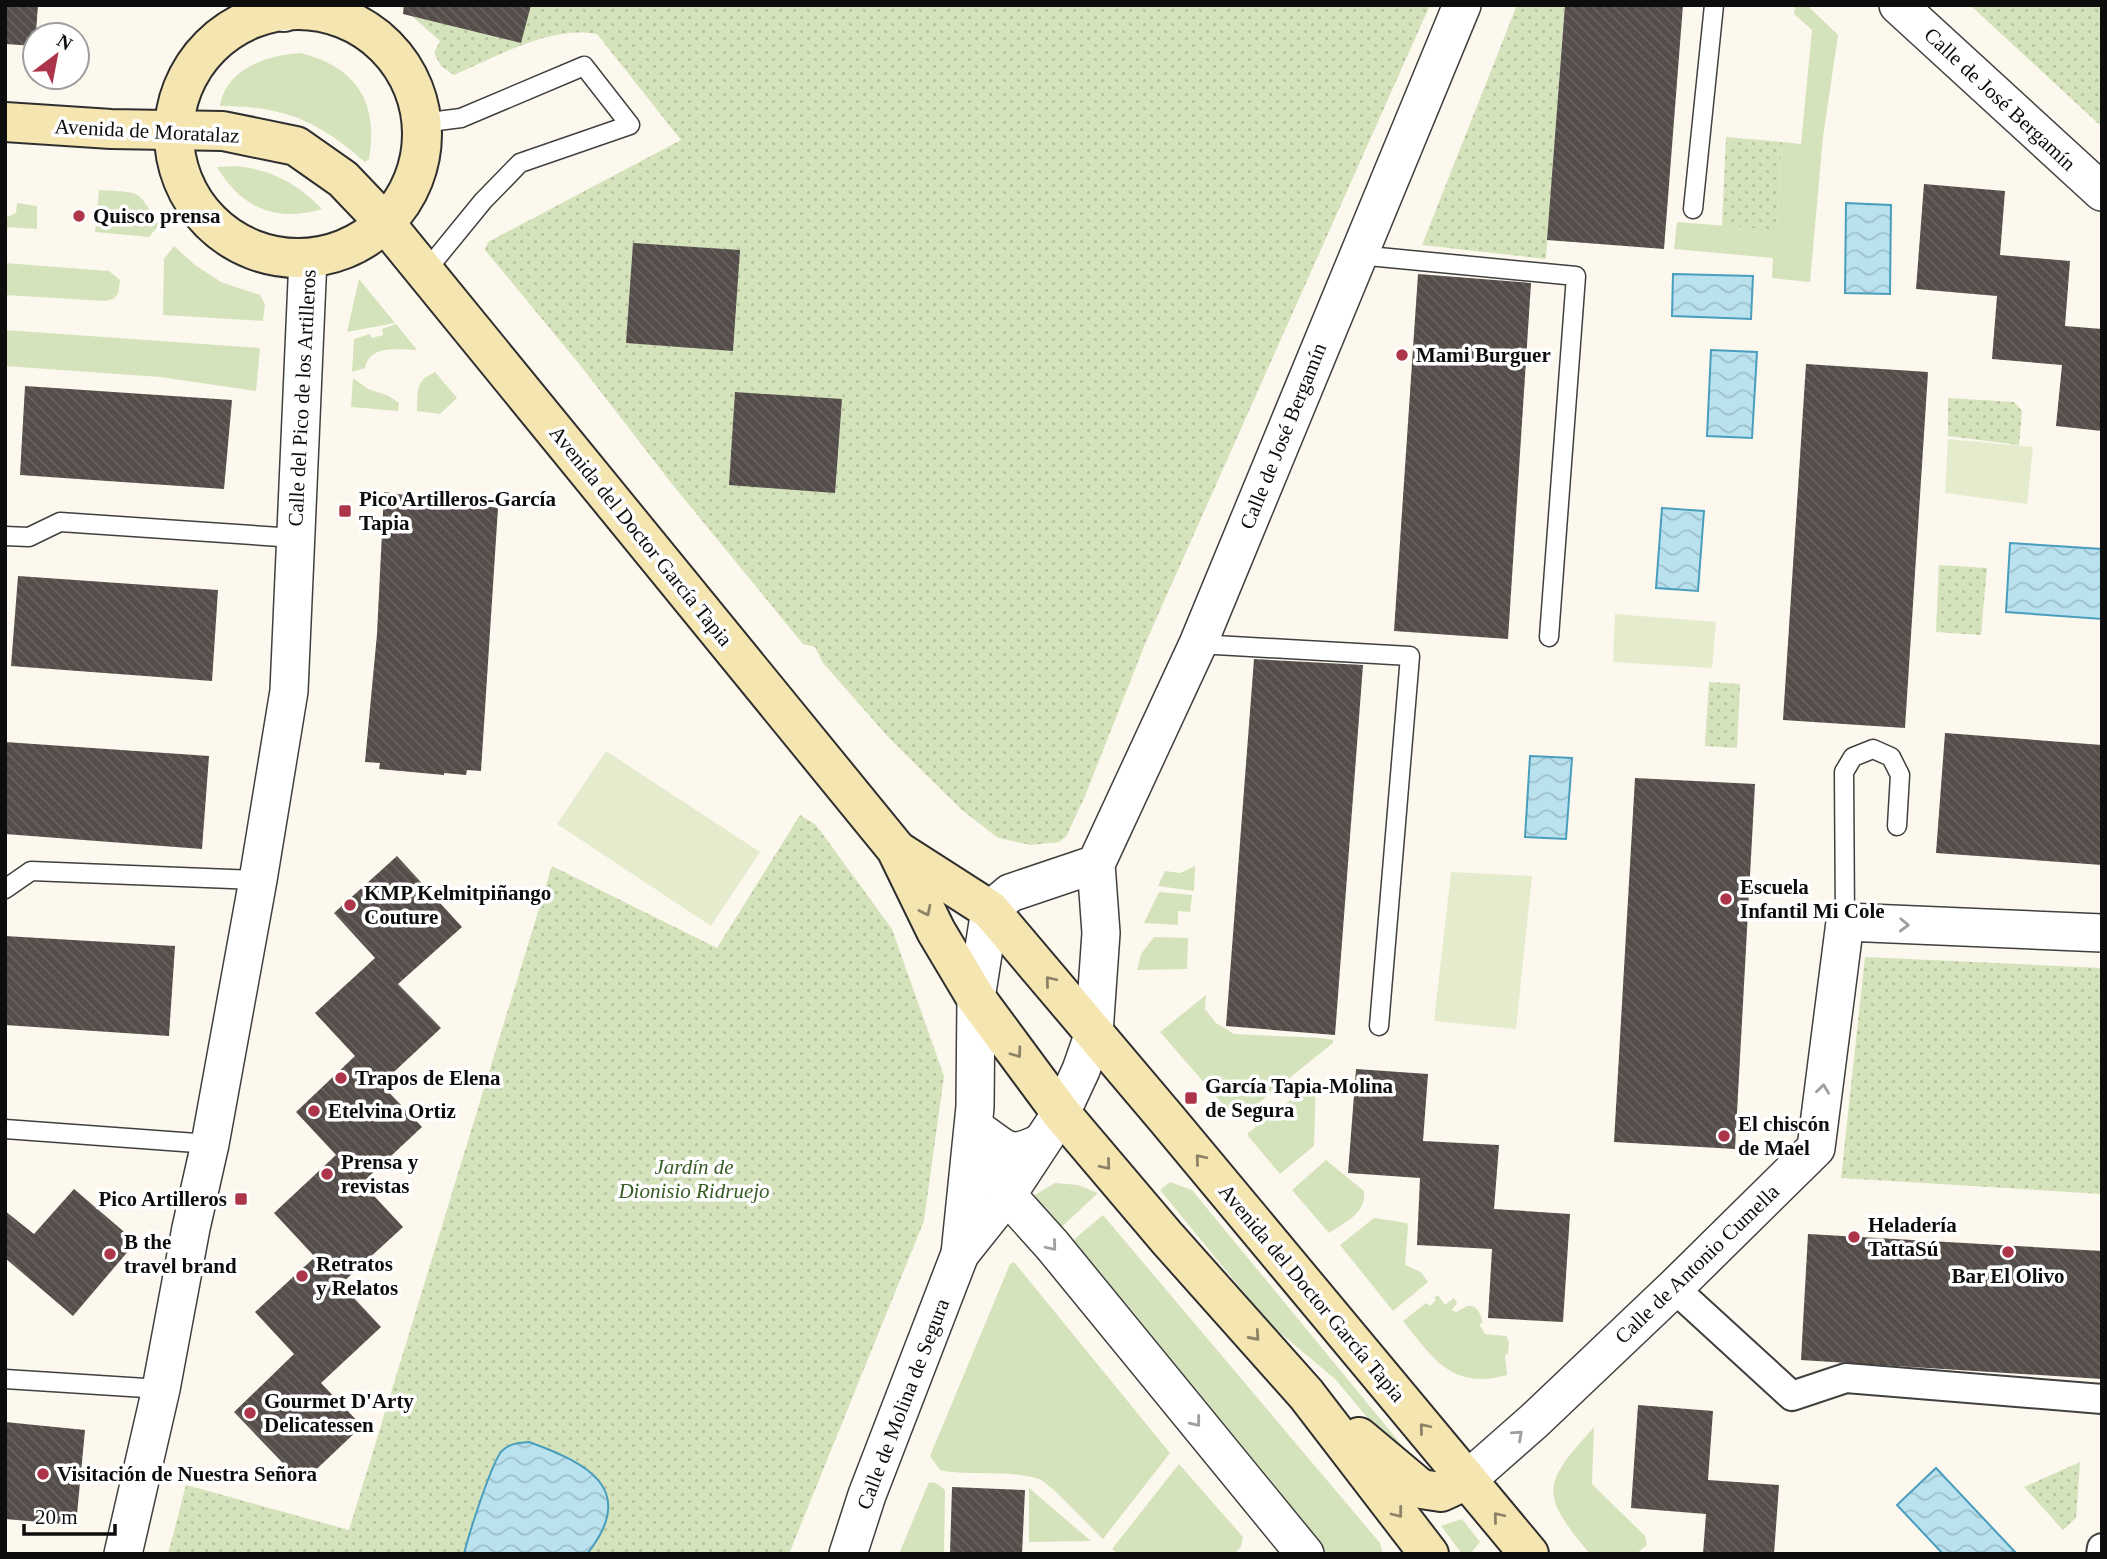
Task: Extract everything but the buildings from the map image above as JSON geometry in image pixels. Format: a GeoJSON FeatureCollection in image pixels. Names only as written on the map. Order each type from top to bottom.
{"type":"FeatureCollection","features":[{"type":"Feature","properties":{"kind":"main road"},"geometry":{"type":"LineString","coordinates":[[288,9],[330,11],[376,37],[397,58],[414,89],[422,123],[422,149],[416,174],[403,201],[385,223],[350,247],[330,254],[308,258],[278,256],[238,242],[215,225],[196,204],[178,165],[174,131],[178,102],[188,76],[204,53],[224,34],[246,21],[288,9]]}},
{"type":"Feature","properties":{"kind":"main road","name":"Avenida de Moratalaz"},"geometry":{"type":"LineString","coordinates":[[5,122],[223,131],[296,146],[343,179],[385,223]]}},
{"type":"Feature","properties":{"kind":"main road","name":"Avenida del Doctor García Tapia"},"geometry":{"type":"LineString","coordinates":[[385,223],[896,849],[936,931],[976,998],[1061,1113],[1167,1238],[1306,1394],[1429,1554]]}},
{"type":"Feature","properties":{"kind":"main road","name":"Avenida del Doctor García Tapia"},"geometry":{"type":"LineString","coordinates":[[896,849],[990,910],[1529,1554]]}},
{"type":"Feature","properties":{"kind":"main road"},"geometry":{"type":"LineString","coordinates":[[1306,1394],[1421,1489],[1441,1492],[1467,1480]]}},
{"type":"Feature","properties":{"kind":"street","name":"Calle de José Bergamín"},"geometry":{"type":"LineString","coordinates":[[1094,1033],[1101,933],[1096,864],[1198,644],[1462,5]]}},
{"type":"Feature","properties":{"kind":"street","name":"Calle de José Bergamín"},"geometry":{"type":"LineString","coordinates":[[1898,5],[2102,192]]}},
{"type":"Feature","properties":{"kind":"street","name":"Calle del Pico de los Artilleros"},"geometry":{"type":"LineString","coordinates":[[122,1554],[161,1389],[191,1228],[210,1144],[289,691],[308,258]]}},
{"type":"Feature","properties":{"kind":"street"},"geometry":{"type":"LineString","coordinates":[[990,910],[1010,894],[1096,864]]}},
{"type":"Feature","properties":{"kind":"street"},"geometry":{"type":"LineString","coordinates":[[1042,882],[1065,892],[1087,909],[1101,933]]}},
{"type":"Feature","properties":{"kind":"street","name":"Calle de Molina de Segura"},"geometry":{"type":"LineString","coordinates":[[848,1554],[867,1494],[960,1254],[978,1119],[976,998],[990,910]]}},
{"type":"Feature","properties":{"kind":"street"},"geometry":{"type":"LineString","coordinates":[[1845,922],[2102,933]]}},
{"type":"Feature","properties":{"kind":"street","name":"Calle de Antonio Cumella"},"geometry":{"type":"LineString","coordinates":[[1467,1480],[1674,1288],[1816,1148],[1845,922]]}},
{"type":"Feature","properties":{"kind":"street"},"geometry":{"type":"LineString","coordinates":[[1061,1113],[1094,1033]]}},
{"type":"Feature","properties":{"kind":"street","name":"Calle de Molina de Segura"},"geometry":{"type":"LineString","coordinates":[[960,1254],[1007,1195],[1038,1144],[1061,1113]]}},
{"type":"Feature","properties":{"kind":"street"},"geometry":{"type":"LineString","coordinates":[[978,1119],[1008,1151],[1022,1152],[1038,1144]]}},
{"type":"Feature","properties":{"kind":"street","name":"Calle de Molina de Segura"},"geometry":{"type":"LineString","coordinates":[[978,1119],[990,1167],[1007,1195]]}},
{"type":"Feature","properties":{"kind":"street"},"geometry":{"type":"LineString","coordinates":[[1007,1195],[1052,1245],[1305,1554]]}},
{"type":"Feature","properties":{"kind":"street"},"geometry":{"type":"LineString","coordinates":[[1674,1288],[1792,1396],[1846,1378],[2102,1399]]}},
{"type":"Feature","properties":{"kind":"street"},"geometry":{"type":"LineString","coordinates":[[2101,1554],[2102,1548]]}},
{"type":"Feature","properties":{"kind":"lane"},"geometry":{"type":"LineString","coordinates":[[1693,209],[1714,5]]}},
{"type":"Feature","properties":{"kind":"lane"},"geometry":{"type":"LineString","coordinates":[[422,123],[461,118],[584,66],[630,125],[520,163],[483,201],[425,272]]}},
{"type":"Feature","properties":{"kind":"lane"},"geometry":{"type":"LineString","coordinates":[[1358,255],[1576,276],[1549,637]]}},
{"type":"Feature","properties":{"kind":"lane","name":"Calle del Pico de los Artilleros"},"geometry":{"type":"LineString","coordinates":[[5,536],[29,537],[60,522],[295,538]]}},
{"type":"Feature","properties":{"kind":"lane"},"geometry":{"type":"LineString","coordinates":[[1198,644],[1410,656],[1379,1026]]}},
{"type":"Feature","properties":{"kind":"lane"},"geometry":{"type":"LineString","coordinates":[[1845,922],[1844,772],[1853,757],[1872,749],[1891,757],[1900,775],[1897,826]]}},
{"type":"Feature","properties":{"kind":"lane"},"geometry":{"type":"LineString","coordinates":[[5,889],[30,871],[258,880]]}},
{"type":"Feature","properties":{"kind":"lane"},"geometry":{"type":"LineString","coordinates":[[5,1129],[210,1144]]}},
{"type":"Feature","properties":{"kind":"lane"},"geometry":{"type":"LineString","coordinates":[[5,1379],[161,1389]]}},
{"type":"Feature","properties":{"kind":"green space"},"geometry":{"type":"Polygon","coordinates":[[[399,5],[1430,5],[1145,644],[1066,837],[1059,842],[1031,845],[998,838],[962,810],[890,739],[823,663],[815,647],[803,644],[485,250],[488,242],[681,140],[597,34],[579,32],[542,38],[454,75],[441,66],[434,53],[440,41],[399,5]]]}},
{"type":"Feature","properties":{"kind":"green space"},"geometry":{"type":"Polygon","coordinates":[[[1517,5],[1565,5],[1546,259],[1422,245],[1517,5]]]}},
{"type":"Feature","properties":{"kind":"green space"},"geometry":{"type":"Polygon","coordinates":[[[1795,5],[1807,5],[1838,35],[1823,137],[1810,282],[1772,278],[1773,258],[1674,249],[1677,222],[1777,230],[1782,142],[1801,144],[1812,30],[1794,14],[1795,5]]]}},
{"type":"Feature","properties":{"kind":"green space"},"geometry":{"type":"Polygon","coordinates":[[[1970,5],[2102,5],[2102,127],[1970,5]]]}},
{"type":"Feature","properties":{"kind":"green space"},"geometry":{"type":"Polygon","coordinates":[[[301,53],[336,67],[359,90],[370,120],[369,159],[365,162],[331,136],[298,118],[263,109],[220,106],[231,82],[250,66],[275,57],[301,53]]]}},
{"type":"Feature","properties":{"kind":"green space"},"geometry":{"type":"Polygon","coordinates":[[[1726,137],[1782,142],[1777,231],[1722,226],[1726,137]]]}},
{"type":"Feature","properties":{"kind":"green space"},"geometry":{"type":"Polygon","coordinates":[[[234,166],[272,174],[303,192],[322,209],[290,214],[262,209],[237,193],[217,167],[234,166]]]}},
{"type":"Feature","properties":{"kind":"green space"},"geometry":{"type":"Polygon","coordinates":[[[99,190],[137,195],[142,198],[159,225],[149,237],[95,232],[99,190]]]}},
{"type":"Feature","properties":{"kind":"green space"},"geometry":{"type":"Polygon","coordinates":[[[17,203],[37,206],[37,229],[5,227],[5,218],[16,213],[17,203]]]}},
{"type":"Feature","properties":{"kind":"green space"},"geometry":{"type":"Polygon","coordinates":[[[174,246],[195,265],[221,282],[260,295],[265,304],[263,321],[163,315],[164,259],[174,246]]]}},
{"type":"Feature","properties":{"kind":"green space"},"geometry":{"type":"Polygon","coordinates":[[[5,263],[109,271],[120,280],[118,294],[105,301],[5,295],[5,263]]]}},
{"type":"Feature","properties":{"kind":"green space"},"geometry":{"type":"Polygon","coordinates":[[[359,279],[395,323],[347,332],[359,279]]]}},
{"type":"Feature","properties":{"kind":"green space"},"geometry":{"type":"Polygon","coordinates":[[[396,324],[417,350],[394,349],[379,352],[368,360],[365,368],[352,372],[354,339],[370,334],[372,338],[383,335],[382,329],[396,324]]]}},
{"type":"Feature","properties":{"kind":"green space"},"geometry":{"type":"Polygon","coordinates":[[[5,330],[260,348],[256,391],[160,377],[5,366],[5,330]]]}},
{"type":"Feature","properties":{"kind":"green space"},"geometry":{"type":"Polygon","coordinates":[[[435,372],[457,398],[440,414],[417,411],[421,383],[435,372]]]}},
{"type":"Feature","properties":{"kind":"green space"},"geometry":{"type":"Polygon","coordinates":[[[353,378],[368,389],[389,396],[399,403],[398,411],[351,407],[353,378]]]}},
{"type":"Feature","properties":{"kind":"green space"},"geometry":{"type":"Polygon","coordinates":[[[1948,398],[2014,402],[2022,411],[2019,445],[1948,436],[1948,398]]]}},
{"type":"Feature","properties":{"kind":"green space"},"geometry":{"type":"Polygon","coordinates":[[[1948,439],[2033,447],[2027,504],[1945,493],[1948,439]]]}},
{"type":"Feature","properties":{"kind":"green space"},"geometry":{"type":"Polygon","coordinates":[[[1939,565],[1987,568],[1981,635],[1936,632],[1939,565]]]}},
{"type":"Feature","properties":{"kind":"green space"},"geometry":{"type":"Polygon","coordinates":[[[1615,614],[1716,622],[1712,668],[1613,662],[1615,614]]]}},
{"type":"Feature","properties":{"kind":"green space"},"geometry":{"type":"Polygon","coordinates":[[[1709,682],[1740,684],[1737,748],[1705,746],[1709,682]]]}},
{"type":"Feature","properties":{"kind":"green space"},"geometry":{"type":"Polygon","coordinates":[[[606,751],[760,852],[711,926],[557,824],[606,751]]]}},
{"type":"Feature","properties":{"kind":"green space","name":"Jardín de Dionisio Ridruejo"},"geometry":{"type":"Polygon","coordinates":[[[800,815],[816,825],[892,929],[944,1076],[924,1221],[789,1554],[168,1554],[186,1485],[349,1530],[552,866],[717,948],[800,815]]]}},
{"type":"Feature","properties":{"kind":"green space"},"geometry":{"type":"Polygon","coordinates":[[[1195,866],[1194,891],[1158,886],[1165,871],[1180,873],[1195,866]]]}},
{"type":"Feature","properties":{"kind":"green space"},"geometry":{"type":"Polygon","coordinates":[[[1451,872],[1532,876],[1516,1029],[1434,1021],[1451,872]]]}},
{"type":"Feature","properties":{"kind":"green space"},"geometry":{"type":"Polygon","coordinates":[[[1159,892],[1192,895],[1190,912],[1178,911],[1178,925],[1144,923],[1159,892]]]}},
{"type":"Feature","properties":{"kind":"green space"},"geometry":{"type":"Polygon","coordinates":[[[1154,937],[1188,938],[1187,969],[1137,970],[1141,954],[1154,937]]]}},
{"type":"Feature","properties":{"kind":"green space"},"geometry":{"type":"Polygon","coordinates":[[[1865,957],[2102,968],[2102,1194],[1841,1178],[1865,957]]]}},
{"type":"Feature","properties":{"kind":"green space"},"geometry":{"type":"Polygon","coordinates":[[[1206,995],[1205,1009],[1216,1023],[1234,1034],[1322,1038],[1333,1040],[1333,1043],[1240,1118],[1234,1117],[1160,1032],[1206,995]]]}},
{"type":"Feature","properties":{"kind":"green space"},"geometry":{"type":"Polygon","coordinates":[[[1316,1080],[1314,1146],[1280,1174],[1248,1133],[1316,1080]]]}},
{"type":"Feature","properties":{"kind":"green space"},"geometry":{"type":"Polygon","coordinates":[[[1326,1160],[1364,1191],[1364,1199],[1358,1211],[1329,1233],[1292,1190],[1326,1160]]]}},
{"type":"Feature","properties":{"kind":"green space"},"geometry":{"type":"Polygon","coordinates":[[[1170,1182],[1192,1190],[1419,1466],[1408,1466],[1335,1379],[1279,1332],[1260,1312],[1160,1190],[1170,1182]]]}},
{"type":"Feature","properties":{"kind":"green space"},"geometry":{"type":"Polygon","coordinates":[[[1055,1183],[1078,1185],[1098,1193],[1053,1235],[1030,1206],[1033,1196],[1055,1183]]]}},
{"type":"Feature","properties":{"kind":"green space"},"geometry":{"type":"Polygon","coordinates":[[[1103,1215],[1380,1543],[1383,1554],[1320,1554],[1065,1247],[1103,1215]]]}},
{"type":"Feature","properties":{"kind":"green space"},"geometry":{"type":"Polygon","coordinates":[[[1374,1218],[1407,1223],[1405,1265],[1421,1272],[1428,1282],[1393,1311],[1340,1245],[1374,1218]]]}},
{"type":"Feature","properties":{"kind":"green space"},"geometry":{"type":"Polygon","coordinates":[[[1014,1262],[1170,1453],[1103,1539],[1039,1479],[1015,1474],[940,1470],[930,1456],[1010,1264],[1014,1262]]]}},
{"type":"Feature","properties":{"kind":"green space"},"geometry":{"type":"Polygon","coordinates":[[[1438,1295],[1445,1305],[1454,1298],[1457,1303],[1452,1310],[1456,1312],[1467,1306],[1476,1308],[1483,1323],[1479,1324],[1485,1334],[1506,1336],[1509,1342],[1508,1354],[1505,1355],[1507,1375],[1488,1379],[1459,1375],[1446,1368],[1425,1348],[1403,1321],[1426,1303],[1430,1306],[1438,1295]]]}},
{"type":"Feature","properties":{"kind":"green space"},"geometry":{"type":"Polygon","coordinates":[[[1594,1427],[1592,1484],[1645,1536],[1647,1545],[1636,1554],[1590,1554],[1562,1517],[1555,1502],[1553,1489],[1556,1477],[1564,1463],[1594,1427]]]}},
{"type":"Feature","properties":{"kind":"green space"},"geometry":{"type":"Polygon","coordinates":[[[2080,1462],[2076,1518],[2063,1530],[2024,1487],[2080,1462]]]}},
{"type":"Feature","properties":{"kind":"green space"},"geometry":{"type":"Polygon","coordinates":[[[1179,1464],[1243,1537],[1241,1547],[1234,1554],[1118,1554],[1112,1549],[1179,1464]]]}},
{"type":"Feature","properties":{"kind":"green space"},"geometry":{"type":"Polygon","coordinates":[[[929,1482],[936,1483],[945,1490],[944,1554],[899,1554],[929,1482]]]}},
{"type":"Feature","properties":{"kind":"green space"},"geometry":{"type":"Polygon","coordinates":[[[1029,1488],[1091,1541],[1029,1542],[1029,1488]]]}},
{"type":"Feature","properties":{"kind":"green space"},"geometry":{"type":"Polygon","coordinates":[[[1462,1519],[1480,1542],[1470,1554],[1462,1554],[1441,1526],[1462,1519]]]}},
{"type":"Feature","properties":{"kind":"water"},"geometry":{"type":"Polygon","coordinates":[[[1846,203],[1891,205],[1890,294],[1845,293],[1846,203]]]}},
{"type":"Feature","properties":{"kind":"water"},"geometry":{"type":"Polygon","coordinates":[[[1673,274],[1753,276],[1751,319],[1672,316],[1673,274]]]}},
{"type":"Feature","properties":{"kind":"water"},"geometry":{"type":"Polygon","coordinates":[[[1711,350],[1757,352],[1752,438],[1707,436],[1711,350]]]}},
{"type":"Feature","properties":{"kind":"water"},"geometry":{"type":"Polygon","coordinates":[[[1662,508],[1704,511],[1698,591],[1656,588],[1662,508]]]}},
{"type":"Feature","properties":{"kind":"water"},"geometry":{"type":"Polygon","coordinates":[[[2010,543],[2102,549],[2102,619],[2006,612],[2010,543]]]}},
{"type":"Feature","properties":{"kind":"water"},"geometry":{"type":"Polygon","coordinates":[[[1530,756],[1572,758],[1566,839],[1525,837],[1530,756]]]}},
{"type":"Feature","properties":{"kind":"water"},"geometry":{"type":"Polygon","coordinates":[[[529,1442],[570,1459],[599,1482],[607,1496],[608,1512],[602,1531],[587,1554],[464,1554],[481,1498],[499,1456],[509,1446],[529,1442]]]}},
{"type":"Feature","properties":{"kind":"water"},"geometry":{"type":"Polygon","coordinates":[[[1936,1468],[2014,1554],[1943,1554],[1897,1505],[1936,1468]]]}},
{"type":"Feature","properties":{"kind":"place","name":"Quisco prensa"},"geometry":{"type":"Point","coordinates":[79,216]}},
{"type":"Feature","properties":{"kind":"place","name":"Mami Burguer"},"geometry":{"type":"Point","coordinates":[1402,355]}},
{"type":"Feature","properties":{"kind":"place","name":"Pico Artilleros-García Tapia"},"geometry":{"type":"Point","coordinates":[345,511]}},
{"type":"Feature","properties":{"kind":"place","name":"Escuela Infantil Mi Cole"},"geometry":{"type":"Point","coordinates":[1726,899]}},
{"type":"Feature","properties":{"kind":"place","name":"KMP Kelmitpiñango Couture"},"geometry":{"type":"Point","coordinates":[350,905]}},
{"type":"Feature","properties":{"kind":"place","name":"Trapos de Elena"},"geometry":{"type":"Point","coordinates":[341,1078]}},
{"type":"Feature","properties":{"kind":"place","name":"García Tapia-Molina de Segura"},"geometry":{"type":"Point","coordinates":[1191,1098]}},
{"type":"Feature","properties":{"kind":"place","name":"Etelvina Ortiz"},"geometry":{"type":"Point","coordinates":[314,1111]}},
{"type":"Feature","properties":{"kind":"place","name":"El chiscón de Mael"},"geometry":{"type":"Point","coordinates":[1724,1136]}},
{"type":"Feature","properties":{"kind":"place","name":"Prensa y revistas"},"geometry":{"type":"Point","coordinates":[327,1174]}},
{"type":"Feature","properties":{"kind":"place","name":"Pico Artilleros"},"geometry":{"type":"Point","coordinates":[241,1199]}},
{"type":"Feature","properties":{"kind":"place","name":"Heladería TattaSú"},"geometry":{"type":"Point","coordinates":[1854,1237]}},
{"type":"Feature","properties":{"kind":"place","name":"Bar El Olivo"},"geometry":{"type":"Point","coordinates":[2008,1252]}},
{"type":"Feature","properties":{"kind":"place","name":"B the travel brand"},"geometry":{"type":"Point","coordinates":[110,1254]}},
{"type":"Feature","properties":{"kind":"place","name":"Retratos y Relatos"},"geometry":{"type":"Point","coordinates":[302,1276]}},
{"type":"Feature","properties":{"kind":"place","name":"Gourmet D'Arty Delicatessen"},"geometry":{"type":"Point","coordinates":[250,1413]}},
{"type":"Feature","properties":{"kind":"place","name":"Visitación de Nuestra Señora"},"geometry":{"type":"Point","coordinates":[43,1474]}}]}
